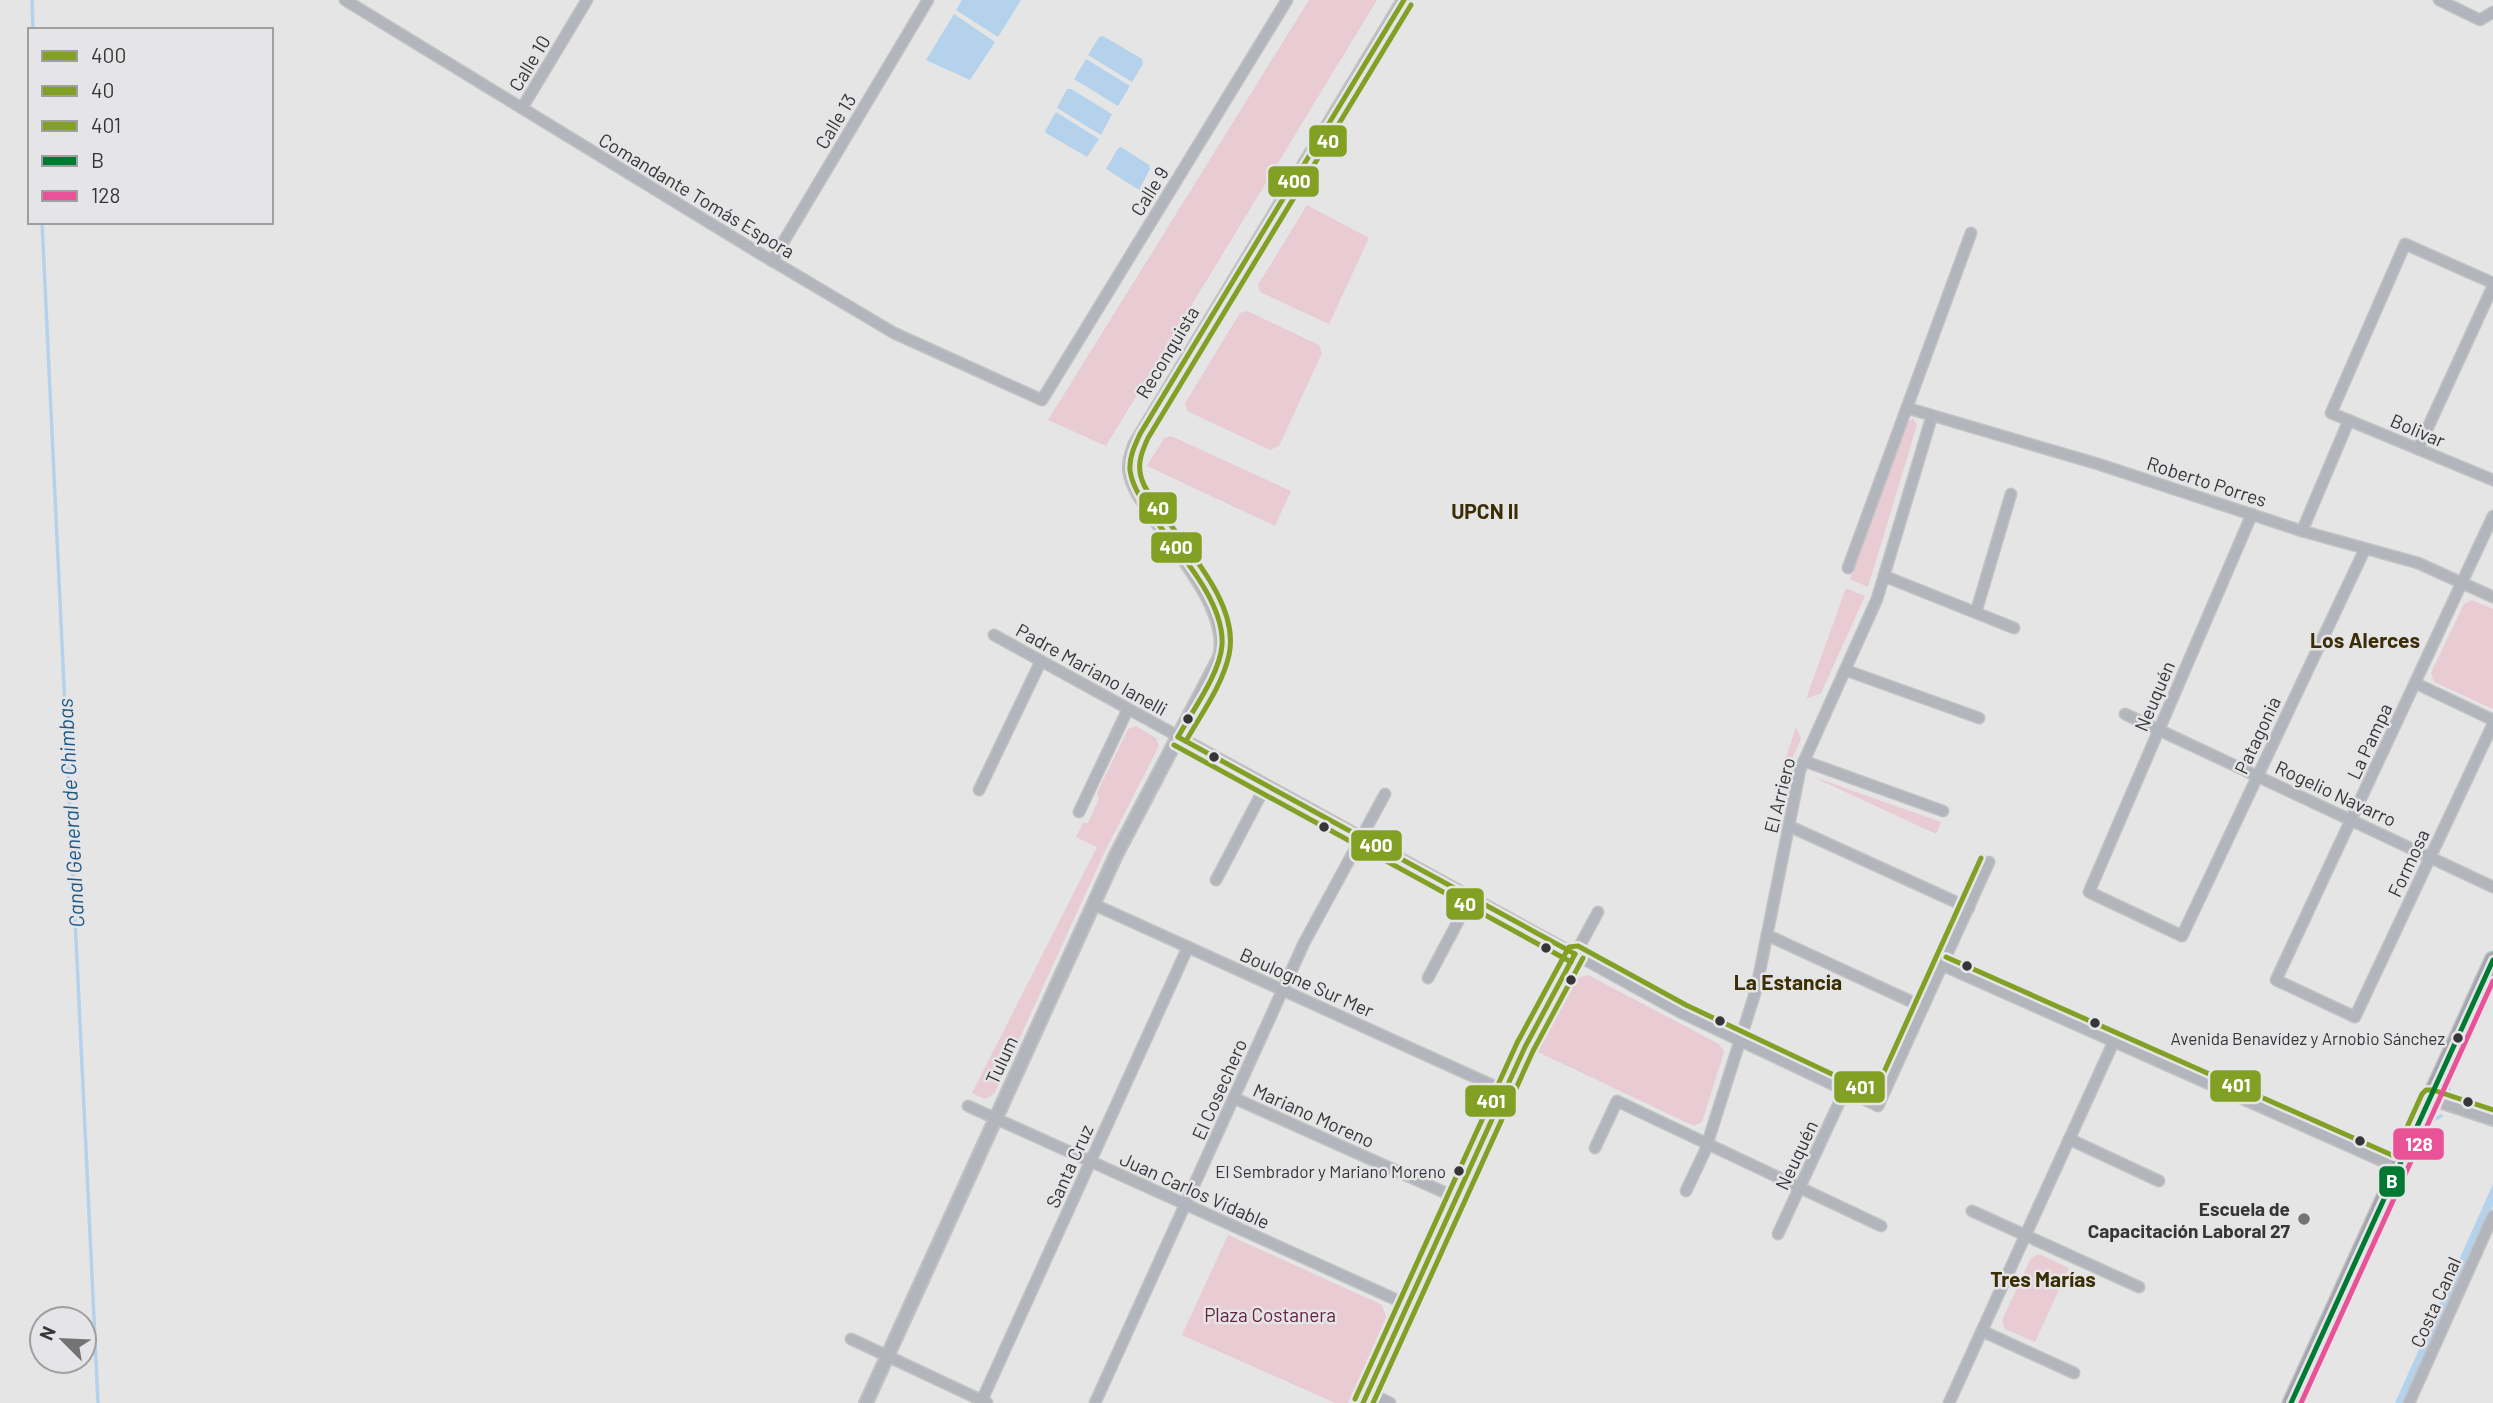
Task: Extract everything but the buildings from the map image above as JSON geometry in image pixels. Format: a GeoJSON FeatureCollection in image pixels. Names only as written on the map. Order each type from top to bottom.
{"type":"FeatureCollection","features":[{"type":"Feature","properties":{"kind":"main road"},"geometry":{"type":"LineString","coordinates":[[2291,1403],[2493,960]]}},
{"type":"Feature","properties":{"kind":"street","name":"Comandante Tomás Espora"},"geometry":{"type":"LineString","coordinates":[[345,0],[894,333],[1042,400]]}},
{"type":"Feature","properties":{"kind":"street","name":"Calle 10"},"geometry":{"type":"LineString","coordinates":[[522,108],[587,0]]}},
{"type":"Feature","properties":{"kind":"street","name":"Calle 13"},"geometry":{"type":"LineString","coordinates":[[772,261],[929,0]]}},
{"type":"Feature","properties":{"kind":"street","name":"Calle 9"},"geometry":{"type":"LineString","coordinates":[[1042,400],[1287,0]]}},
{"type":"Feature","properties":{"kind":"street","name":"Reconquista"},"geometry":{"type":"LineString","coordinates":[[1178,737],[1220,657],[1222,633],[1214,610],[1200,586],[1136,490],[1130,468],[1132,454],[1147,422],[1404,0]]}},
{"type":"Feature","properties":{"kind":"street"},"geometry":{"type":"LineString","coordinates":[[2439,0],[2480,20],[2493,12]]}},
{"type":"Feature","properties":{"kind":"street"},"geometry":{"type":"LineString","coordinates":[[1848,568],[1971,233]]}},
{"type":"Feature","properties":{"kind":"street","name":"Bolivar"},"geometry":{"type":"LineString","coordinates":[[2493,284],[2405,244],[2330,413],[2493,480]]}},
{"type":"Feature","properties":{"kind":"street"},"geometry":{"type":"LineString","coordinates":[[2418,449],[2493,284]]}},
{"type":"Feature","properties":{"kind":"street","name":"Roberto Porres"},"geometry":{"type":"LineString","coordinates":[[1907,408],[2098,464],[2302,531],[2418,563],[2493,597]]}},
{"type":"Feature","properties":{"kind":"street","name":"El Arriero"},"geometry":{"type":"LineString","coordinates":[[1686,1191],[1707,1144],[1756,990],[1800,770],[1877,599],[1933,416]]}},
{"type":"Feature","properties":{"kind":"street"},"geometry":{"type":"LineString","coordinates":[[2302,531],[2348,420]]}},
{"type":"Feature","properties":{"kind":"street"},"geometry":{"type":"LineString","coordinates":[[1976,612],[2011,494]]}},
{"type":"Feature","properties":{"kind":"street","name":"Neuquén"},"geometry":{"type":"LineString","coordinates":[[2182,936],[2089,892],[2252,514]]}},
{"type":"Feature","properties":{"kind":"street","name":"La Pampa"},"geometry":{"type":"LineString","coordinates":[[2355,1017],[2276,980],[2493,516]]}},
{"type":"Feature","properties":{"kind":"street","name":"Patagonia"},"geometry":{"type":"LineString","coordinates":[[2182,936],[2365,548]]}},
{"type":"Feature","properties":{"kind":"street"},"geometry":{"type":"LineString","coordinates":[[1884,576],[2014,628]]}},
{"type":"Feature","properties":{"kind":"street","name":"Padre Mariano Ianelli"},"geometry":{"type":"LineString","coordinates":[[994,635],[1682,1013],[1878,1106],[1923,1007]]}},
{"type":"Feature","properties":{"kind":"street"},"geometry":{"type":"LineString","coordinates":[[979,790],[1041,661]]}},
{"type":"Feature","properties":{"kind":"street"},"geometry":{"type":"LineString","coordinates":[[1845,670],[1979,718]]}},
{"type":"Feature","properties":{"kind":"street"},"geometry":{"type":"LineString","coordinates":[[2415,683],[2493,722]]}},
{"type":"Feature","properties":{"kind":"street"},"geometry":{"type":"LineString","coordinates":[[1079,812],[1128,709]]}},
{"type":"Feature","properties":{"kind":"street","name":"Rogelio Navarro"},"geometry":{"type":"LineString","coordinates":[[2125,714],[2493,887]]}},
{"type":"Feature","properties":{"kind":"street","name":"Formosa"},"geometry":{"type":"LineString","coordinates":[[2355,1017],[2493,722]]}},
{"type":"Feature","properties":{"kind":"street","name":"Tulum"},"geometry":{"type":"LineString","coordinates":[[866,1403],[1093,904],[1178,737]]}},
{"type":"Feature","properties":{"kind":"street"},"geometry":{"type":"LineString","coordinates":[[1804,761],[1943,811]]}},
{"type":"Feature","properties":{"kind":"street"},"geometry":{"type":"LineString","coordinates":[[1216,880],[1266,785]]}},
{"type":"Feature","properties":{"kind":"street","name":"El Cosechero"},"geometry":{"type":"LineString","coordinates":[[1096,1403],[1304,943],[1385,794]]}},
{"type":"Feature","properties":{"kind":"street"},"geometry":{"type":"LineString","coordinates":[[1789,826],[1969,908]]}},
{"type":"Feature","properties":{"kind":"street"},"geometry":{"type":"LineString","coordinates":[[1767,935],[1923,1007],[1989,862]]}},
{"type":"Feature","properties":{"kind":"street"},"geometry":{"type":"LineString","coordinates":[[1428,978],[1471,897]]}},
{"type":"Feature","properties":{"kind":"street","name":"Boulogne Sur Mer"},"geometry":{"type":"LineString","coordinates":[[1093,904],[1505,1091]]}},
{"type":"Feature","properties":{"kind":"street"},"geometry":{"type":"LineString","coordinates":[[1363,1403],[1525,1047],[1598,912]]}},
{"type":"Feature","properties":{"kind":"street","name":"Santa Cruz"},"geometry":{"type":"LineString","coordinates":[[985,1402],[1090,1161],[1188,947]]}},
{"type":"Feature","properties":{"kind":"street"},"geometry":{"type":"LineString","coordinates":[[1942,965],[2398,1168]]}},
{"type":"Feature","properties":{"kind":"street"},"geometry":{"type":"LineString","coordinates":[[1949,1403],[2114,1041]]}},
{"type":"Feature","properties":{"kind":"street","name":"Neuquén"},"geometry":{"type":"LineString","coordinates":[[1778,1234],[1845,1090]]}},
{"type":"Feature","properties":{"kind":"street","name":"Mariano Moreno"},"geometry":{"type":"LineString","coordinates":[[1234,1098],[1457,1198]]}},
{"type":"Feature","properties":{"kind":"street"},"geometry":{"type":"LineString","coordinates":[[2430,1098],[2493,1119]]}},
{"type":"Feature","properties":{"kind":"street"},"geometry":{"type":"LineString","coordinates":[[1595,1148],[1617,1101],[1881,1227]]}},
{"type":"Feature","properties":{"kind":"street","name":"Juan Carlos Vidable"},"geometry":{"type":"LineString","coordinates":[[968,1106],[1408,1305]]}},
{"type":"Feature","properties":{"kind":"street"},"geometry":{"type":"LineString","coordinates":[[2069,1139],[2160,1181]]}},
{"type":"Feature","properties":{"kind":"street"},"geometry":{"type":"LineString","coordinates":[[1972,1211],[2139,1287]]}},
{"type":"Feature","properties":{"kind":"street","name":"Costa Canal"},"geometry":{"type":"LineString","coordinates":[[2409,1403],[2493,1216]]}},
{"type":"Feature","properties":{"kind":"street"},"geometry":{"type":"LineString","coordinates":[[1982,1331],[2074,1373]]}},
{"type":"Feature","properties":{"kind":"street"},"geometry":{"type":"LineString","coordinates":[[851,1339],[985,1402]]}},
{"type":"Feature","properties":{"kind":"street"},"geometry":{"type":"LineString","coordinates":[[1368,1392],[1390,1403]]}},
{"type":"Feature","properties":{"kind":"green space"},"geometry":{"type":"Polygon","coordinates":[[[1309,0],[1377,0],[1106,446],[1048,420],[1309,0]]]}},
{"type":"Feature","properties":{"kind":"green space"},"geometry":{"type":"Polygon","coordinates":[[[1307,205],[1369,238],[1329,324],[1260,292],[1258,285],[1307,205]]]}},
{"type":"Feature","properties":{"kind":"green space"},"geometry":{"type":"Polygon","coordinates":[[[1247,311],[1319,345],[1322,353],[1279,446],[1270,450],[1187,411],[1185,403],[1240,313],[1247,311]]]}},
{"type":"Feature","properties":{"kind":"green space"},"geometry":{"type":"Polygon","coordinates":[[[1913,418],[1917,425],[1868,587],[1850,579],[1906,424],[1913,418]]]}},
{"type":"Feature","properties":{"kind":"green space"},"geometry":{"type":"Polygon","coordinates":[[[1171,436],[1291,491],[1275,526],[1147,466],[1164,438],[1171,436]]]}},
{"type":"Feature","properties":{"kind":"green space"},"geometry":{"type":"Polygon","coordinates":[[[1846,588],[1865,596],[1821,693],[1806,699],[1846,588]]]}},
{"type":"Feature","properties":{"kind":"green space"},"geometry":{"type":"Polygon","coordinates":[[[2472,600],[2493,609],[2493,709],[2434,682],[2431,673],[2464,604],[2472,600]]]}},
{"type":"Feature","properties":{"kind":"green space"},"geometry":{"type":"Polygon","coordinates":[[[1136,726],[1156,738],[1159,746],[1105,851],[994,1094],[985,1099],[972,1093],[1097,847],[1076,837],[1083,823],[1088,823],[1099,799],[1097,793],[1128,729],[1136,726]]]}},
{"type":"Feature","properties":{"kind":"green space"},"geometry":{"type":"Polygon","coordinates":[[[1796,727],[1801,739],[1789,765],[1784,763],[1796,727]]]}},
{"type":"Feature","properties":{"kind":"green space"},"geometry":{"type":"Polygon","coordinates":[[[1811,776],[1941,822],[1936,834],[1811,776]]]}},
{"type":"Feature","properties":{"kind":"green space"},"geometry":{"type":"Polygon","coordinates":[[[1588,975],[1719,1044],[1724,1052],[1702,1122],[1694,1126],[1538,1052],[1578,978],[1588,975]]]}},
{"type":"Feature","properties":{"kind":"green space","name":"Plaza Costanera"},"geometry":{"type":"Polygon","coordinates":[[[1228,1235],[1382,1305],[1386,1317],[1348,1403],[1335,1403],[1182,1335],[1228,1235]]]}},
{"type":"Feature","properties":{"kind":"green space"},"geometry":{"type":"Polygon","coordinates":[[[2039,1254],[2069,1268],[2035,1342],[2005,1329],[2002,1320],[2031,1258],[2039,1254]]]}},
{"type":"Feature","properties":{"kind":"water"},"geometry":{"type":"Polygon","coordinates":[[[962,0],[1021,0],[998,37],[956,10],[962,0]]]}},
{"type":"Feature","properties":{"kind":"water"},"geometry":{"type":"Polygon","coordinates":[[[954,14],[995,42],[970,80],[926,60],[954,14]]]}},
{"type":"Feature","properties":{"kind":"water"},"geometry":{"type":"Polygon","coordinates":[[[1103,36],[1142,59],[1143,64],[1132,82],[1088,55],[1099,37],[1103,36]]]}},
{"type":"Feature","properties":{"kind":"water"},"geometry":{"type":"Polygon","coordinates":[[[1086,59],[1130,86],[1118,106],[1074,79],[1086,59]]]}},
{"type":"Feature","properties":{"kind":"water"},"geometry":{"type":"Polygon","coordinates":[[[1067,89],[1112,114],[1101,135],[1057,108],[1067,89]]]}},
{"type":"Feature","properties":{"kind":"water"},"geometry":{"type":"Polygon","coordinates":[[[1056,112],[1099,139],[1087,157],[1046,133],[1056,112]]]}},
{"type":"Feature","properties":{"kind":"water"},"geometry":{"type":"Polygon","coordinates":[[[1121,147],[1149,165],[1150,169],[1139,190],[1106,169],[1121,147]]]}},
{"type":"Feature","properties":{"kind":"water"},"geometry":{"type":"Polygon","coordinates":[[[2493,1184],[2493,1206],[2405,1403],[2395,1403],[2493,1184]]]}},
{"type":"Feature","properties":{"kind":"waterway","name":"Canal General de Chimbas"},"geometry":{"type":"LineString","coordinates":[[32,0],[33,28]]}},
{"type":"Feature","properties":{"kind":"waterway","name":"Canal General de Chimbas"},"geometry":{"type":"LineString","coordinates":[[42,224],[98,1403]]}},
{"type":"Feature","properties":{"kind":"waterway"},"geometry":{"type":"LineString","coordinates":[[2451,1095],[2447,1084],[2493,983]]}},
{"type":"Feature","properties":{"kind":"waterway"},"geometry":{"type":"LineString","coordinates":[[2300,1403],[2429,1122],[2441,1116]]}},
{"type":"Feature","properties":{"kind":"transit line","name":"400"},"geometry":{"type":"LineString","coordinates":[[1178,737],[1216,668],[1222,645],[1221,628],[1216,610],[1197,576],[1138,493],[1130,470],[1130,460],[1140,434],[1404,0]]}},
{"type":"Feature","properties":{"kind":"transit line","name":"40"},"geometry":{"type":"LineString","coordinates":[[1186,741],[1211,700],[1226,666],[1230,633],[1225,611],[1214,588],[1144,485],[1140,473],[1141,456],[1148,438],[1411,5]]}},
{"type":"Feature","properties":{"kind":"transit line","name":"400"},"geometry":{"type":"LineString","coordinates":[[1178,737],[1575,954]]}},
{"type":"Feature","properties":{"kind":"transit line","name":"40"},"geometry":{"type":"LineString","coordinates":[[1174,745],[1571,962]]}},
{"type":"Feature","properties":{"kind":"transit line","name":"401"},"geometry":{"type":"LineString","coordinates":[[1355,1399],[1517,1043],[1569,947],[1578,946],[1686,1005],[1874,1094],[1981,858]]}},
{"type":"Feature","properties":{"kind":"transit line","name":"400"},"geometry":{"type":"LineString","coordinates":[[1363,1403],[1525,1047],[1575,954]]}},
{"type":"Feature","properties":{"kind":"transit line","name":"401"},"geometry":{"type":"LineString","coordinates":[[1946,957],[2394,1156],[2426,1090],[2493,1110]]}},
{"type":"Feature","properties":{"kind":"transit line","name":"40"},"geometry":{"type":"LineString","coordinates":[[1373,1403],[1533,1051],[1583,958]]}},
{"type":"Feature","properties":{"kind":"transit line","name":"B"},"geometry":{"type":"LineString","coordinates":[[2291,1403],[2493,960]]}},
{"type":"Feature","properties":{"kind":"transit line","name":"128"},"geometry":{"type":"LineString","coordinates":[[2301,1403],[2493,981]]}},
{"type":"Feature","properties":{"kind":"place","name":"Avenida Benavídez y Arnobio Sánchez"},"geometry":{"type":"Point","coordinates":[2458,1038]}},
{"type":"Feature","properties":{"kind":"place","name":"El Sembrador y Mariano Moreno"},"geometry":{"type":"Point","coordinates":[1459,1171]}},
{"type":"Feature","properties":{"kind":"place","name":"Escuela de Capacitación Laboral 27"},"geometry":{"type":"Point","coordinates":[2304,1219]}},
{"type":"Feature","properties":{"kind":"district","name":"UPCN II"},"geometry":{"type":"Point","coordinates":[1485,510]}},
{"type":"Feature","properties":{"kind":"district","name":"Los Alerces"},"geometry":{"type":"Point","coordinates":[2365,639]}},
{"type":"Feature","properties":{"kind":"district","name":"La Estancia"},"geometry":{"type":"Point","coordinates":[1788,981]}},
{"type":"Feature","properties":{"kind":"district","name":"Tres Marías"},"geometry":{"type":"Point","coordinates":[2043,1278]}}]}
